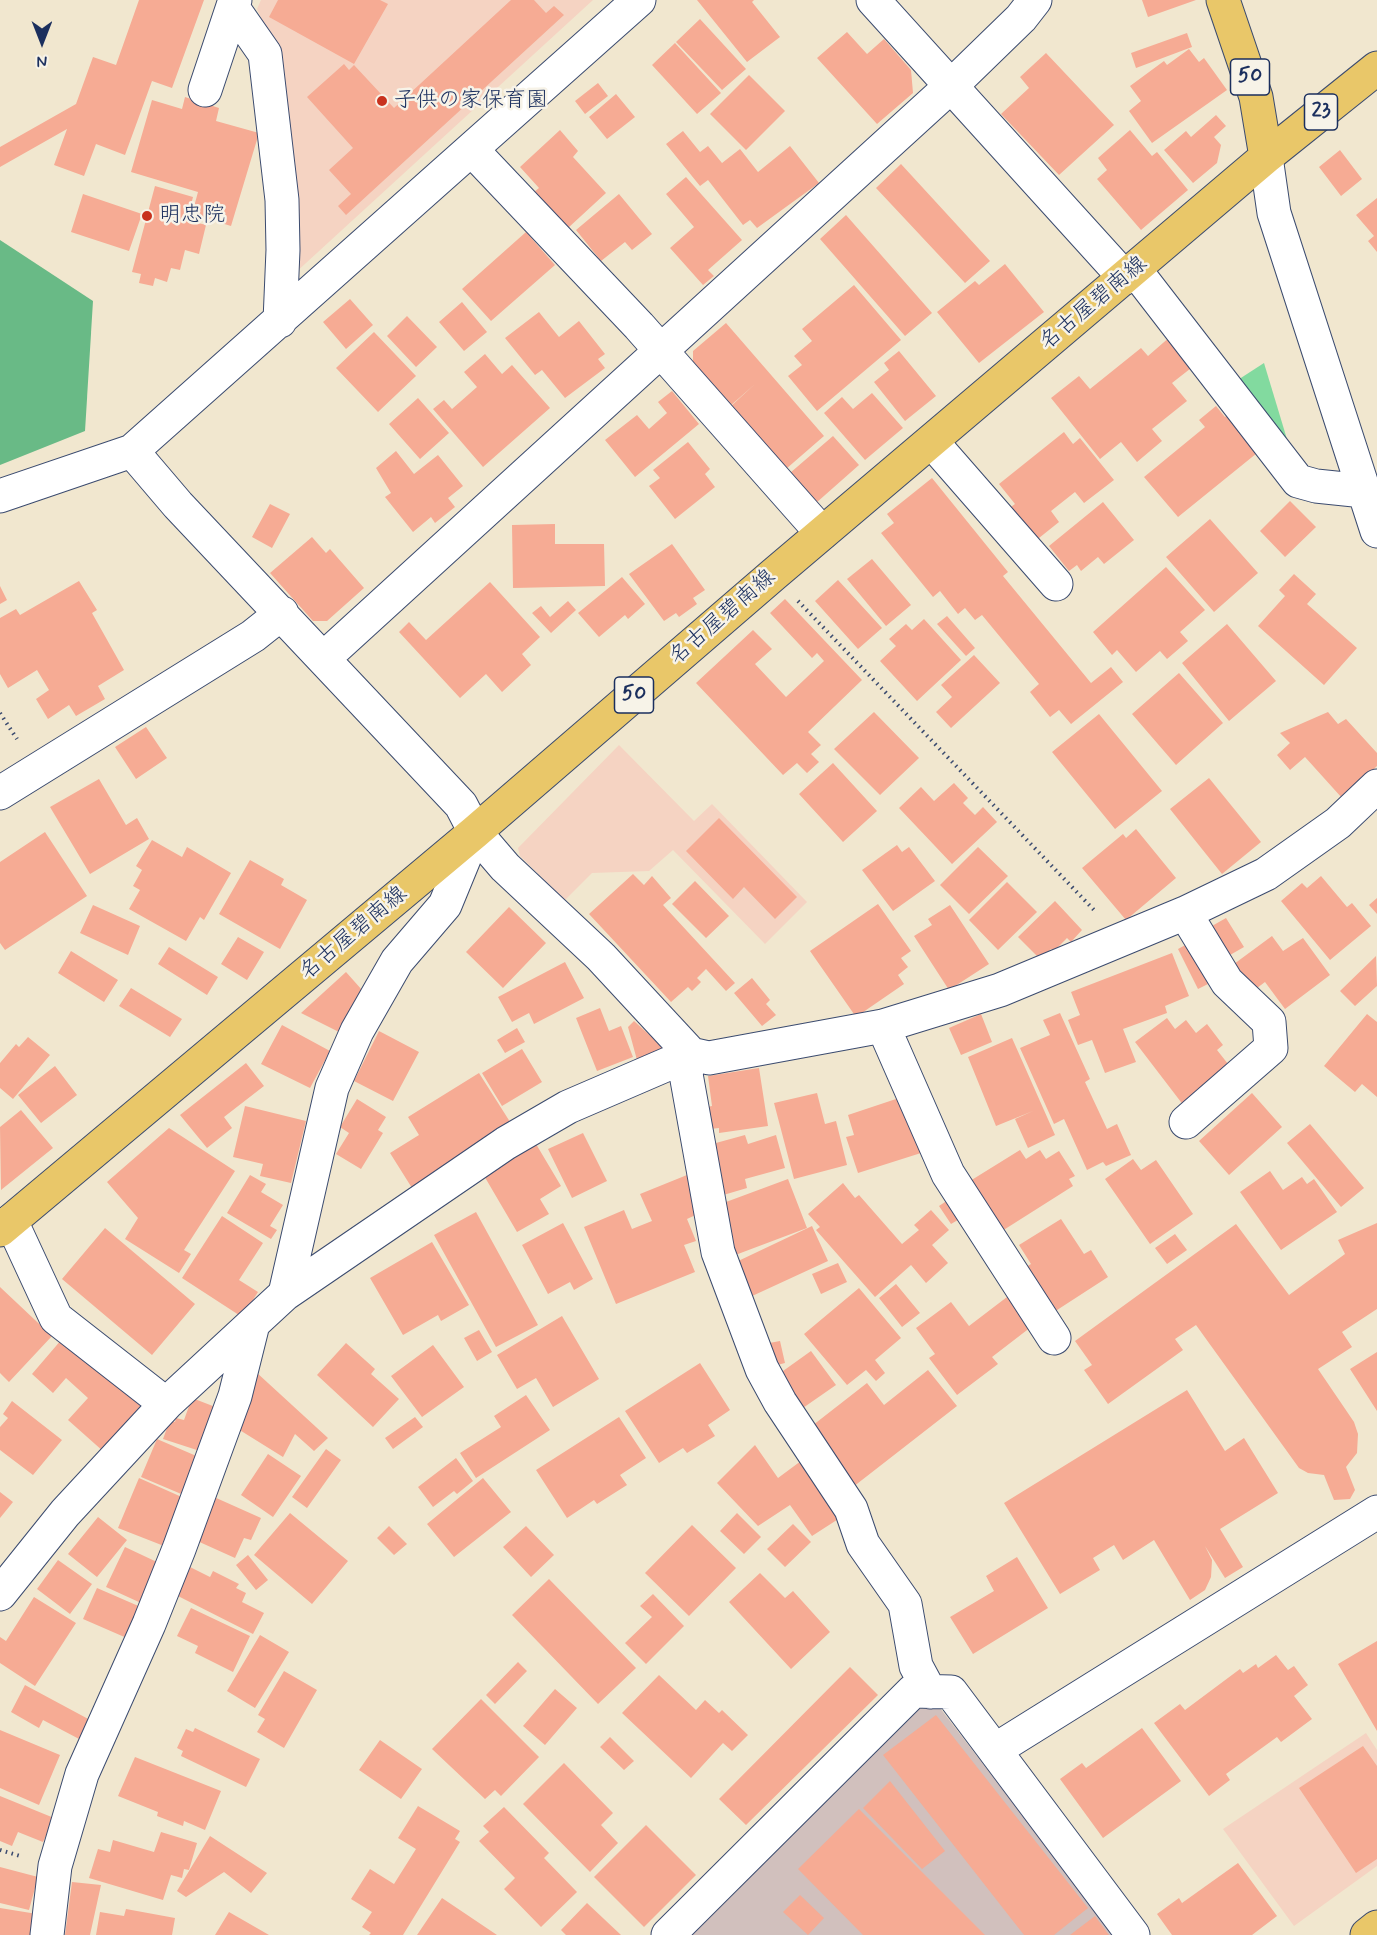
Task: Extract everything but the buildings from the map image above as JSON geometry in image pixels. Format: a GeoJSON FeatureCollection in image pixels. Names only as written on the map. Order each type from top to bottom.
{"type":"FeatureCollection","features":[{"type":"Feature","properties":{"kind":"main road","name":"50"},"geometry":{"type":"LineString","coordinates":[[1223,0],[1256,97],[1266,157]]}},
{"type":"Feature","properties":{"kind":"main road","name":"23"},"geometry":{"type":"LineString","coordinates":[[1266,157],[1377,68]]}},
{"type":"Feature","properties":{"kind":"main road","name":"名古屋碧南線"},"geometry":{"type":"LineString","coordinates":[[3,1227],[476,832],[822,533],[1266,157]]}},
{"type":"Feature","properties":{"kind":"main road"},"geometry":{"type":"LineString","coordinates":[[1366,1935],[1377,1927]]}},
{"type":"Feature","properties":{"kind":"street"},"geometry":{"type":"LineString","coordinates":[[0,496],[132,451],[639,0]]}},
{"type":"Feature","properties":{"kind":"street"},"geometry":{"type":"LineString","coordinates":[[873,0],[951,86],[1130,274],[1298,481],[1316,486],[1364,491]]}},
{"type":"Feature","properties":{"kind":"street"},"geometry":{"type":"LineString","coordinates":[[324,658],[634,373],[661,354],[951,86],[1021,18],[1035,0]]}},
{"type":"Feature","properties":{"kind":"street"},"geometry":{"type":"LineString","coordinates":[[234,4],[265,54],[282,200],[284,250],[279,321]]}},
{"type":"Feature","properties":{"kind":"street"},"geometry":{"type":"LineString","coordinates":[[205,90],[234,4]]}},
{"type":"Feature","properties":{"kind":"street"},"geometry":{"type":"LineString","coordinates":[[472,150],[639,326],[661,354],[822,533]]}},
{"type":"Feature","properties":{"kind":"street"},"geometry":{"type":"LineString","coordinates":[[1266,157],[1274,213],[1377,531]]}},
{"type":"Feature","properties":{"kind":"street"},"geometry":{"type":"LineString","coordinates":[[932,442],[1056,584]]}},
{"type":"Feature","properties":{"kind":"street"},"geometry":{"type":"LineString","coordinates":[[132,451],[178,505],[461,805],[476,832],[505,867],[601,957],[691,1054],[709,1058],[883,1026],[1000,990],[1185,913],[1266,874],[1338,823],[1377,786]]}},
{"type":"Feature","properties":{"kind":"street"},"geometry":{"type":"LineString","coordinates":[[0,793],[254,636],[282,613]]}},
{"type":"Feature","properties":{"kind":"street"},"geometry":{"type":"LineString","coordinates":[[285,1294],[332,1088],[357,1031],[397,961],[445,905],[476,832]]}},
{"type":"Feature","properties":{"kind":"street"},"geometry":{"type":"LineString","coordinates":[[1185,913],[1227,982],[1269,1022],[1271,1048],[1186,1122]]}},
{"type":"Feature","properties":{"kind":"street"},"geometry":{"type":"LineString","coordinates":[[883,1026],[948,1174],[1054,1338]]}},
{"type":"Feature","properties":{"kind":"street"},"geometry":{"type":"LineString","coordinates":[[0,1594],[65,1513],[166,1404],[285,1294],[506,1143],[568,1107],[691,1054]]}},
{"type":"Feature","properties":{"kind":"street"},"geometry":{"type":"LineString","coordinates":[[691,1054],[686,1074],[718,1252],[762,1370],[780,1402],[851,1509],[863,1544],[905,1604],[916,1666],[930,1692]]}},
{"type":"Feature","properties":{"kind":"street"},"geometry":{"type":"LineString","coordinates":[[3,1227],[56,1318],[166,1404]]}},
{"type":"Feature","properties":{"kind":"street"},"geometry":{"type":"LineString","coordinates":[[46,1935],[55,1866],[82,1774],[149,1624],[179,1549],[235,1396],[254,1324]]}},
{"type":"Feature","properties":{"kind":"street"},"geometry":{"type":"LineString","coordinates":[[995,1750],[1377,1512]]}},
{"type":"Feature","properties":{"kind":"street"},"geometry":{"type":"LineString","coordinates":[[668,1935],[913,1691],[951,1692],[1133,1935]]}},
{"type":"Feature","properties":{"kind":"path"},"geometry":{"type":"LineString","coordinates":[[773,575],[1121,939]]}},
{"type":"Feature","properties":{"kind":"shaded area","name":"子供の家保育園"},"geometry":{"type":"Polygon","coordinates":[[[261,0],[593,0],[294,274],[270,38],[257,9],[261,0]]]}},
{"type":"Feature","properties":{"kind":"shaded area"},"geometry":{"type":"Polygon","coordinates":[[[619,745],[694,821],[712,804],[807,902],[765,944],[673,850],[649,871],[592,873],[565,900],[520,856],[518,848],[619,745]]]}},
{"type":"Feature","properties":{"kind":"shaded area"},"geometry":{"type":"Polygon","coordinates":[[[940,1708],[1114,1935],[691,1935],[913,1709],[940,1708]]]}},
{"type":"Feature","properties":{"kind":"shaded area"},"geometry":{"type":"Polygon","coordinates":[[[1366,1733],[1377,1750],[1377,1866],[1294,1926],[1223,1829],[1366,1733]]]}},
{"type":"Feature","properties":{"kind":"green space"},"geometry":{"type":"Polygon","coordinates":[[[0,240],[93,301],[85,431],[0,465],[0,240]]]}},
{"type":"Feature","properties":{"kind":"green space"},"geometry":{"type":"Polygon","coordinates":[[[1264,363],[1296,469],[1230,385],[1264,363]]]}},
{"type":"Feature","properties":{"kind":"place","name":"子供の家保育園"},"geometry":{"type":"Point","coordinates":[382,101]}},
{"type":"Feature","properties":{"kind":"place","name":"明忠院"},"geometry":{"type":"Point","coordinates":[147,216]}}]}
